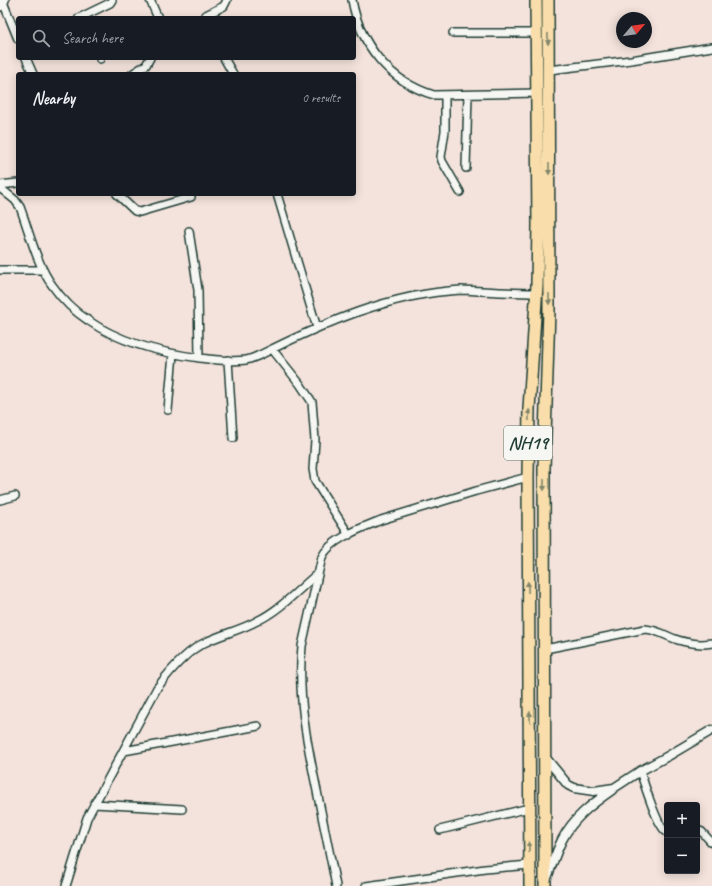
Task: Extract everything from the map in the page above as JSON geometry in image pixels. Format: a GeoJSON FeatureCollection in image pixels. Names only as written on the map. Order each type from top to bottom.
{"type":"FeatureCollection","features":[{"type":"Feature","properties":{"kind":"highway","name":"NH19"},"geometry":{"type":"LineString","coordinates":[[530,886],[528,472],[529,409],[537,293],[538,225],[536,0]]}},
{"type":"Feature","properties":{"kind":"highway","name":"NH19"},"geometry":{"type":"LineString","coordinates":[[545,884],[544,468],[549,310],[548,0]]}},
{"type":"Feature","properties":{"kind":"highway"},"geometry":{"type":"LineString","coordinates":[[528,472],[544,468]]}},
{"type":"Feature","properties":{"kind":"street"},"geometry":{"type":"LineString","coordinates":[[83,16],[110,3],[112,0]]}},
{"type":"Feature","properties":{"kind":"street"},"geometry":{"type":"LineString","coordinates":[[150,0],[157,16]]}},
{"type":"Feature","properties":{"kind":"street"},"geometry":{"type":"LineString","coordinates":[[206,16],[224,6],[227,0]]}},
{"type":"Feature","properties":{"kind":"street"},"geometry":{"type":"LineString","coordinates":[[352,0],[358,22],[366,40],[377,58],[392,74],[426,93],[434,95],[537,93]]}},
{"type":"Feature","properties":{"kind":"street"},"geometry":{"type":"LineString","coordinates":[[2,2],[16,34]]}},
{"type":"Feature","properties":{"kind":"street"},"geometry":{"type":"LineString","coordinates":[[453,33],[536,33]]}},
{"type":"Feature","properties":{"kind":"street"},"geometry":{"type":"LineString","coordinates":[[548,70],[631,60],[712,47]]}},
{"type":"Feature","properties":{"kind":"street"},"geometry":{"type":"LineString","coordinates":[[27,60],[32,72]]}},
{"type":"Feature","properties":{"kind":"street"},"geometry":{"type":"LineString","coordinates":[[135,72],[146,65],[149,60]]}},
{"type":"Feature","properties":{"kind":"street"},"geometry":{"type":"LineString","coordinates":[[225,60],[232,72]]}},
{"type":"Feature","properties":{"kind":"street"},"geometry":{"type":"LineString","coordinates":[[466,168],[468,94]]}},
{"type":"Feature","properties":{"kind":"street"},"geometry":{"type":"LineString","coordinates":[[445,95],[445,138],[441,157],[460,192]]}},
{"type":"Feature","properties":{"kind":"street"},"geometry":{"type":"LineString","coordinates":[[0,187],[16,183]]}},
{"type":"Feature","properties":{"kind":"street"},"geometry":{"type":"LineString","coordinates":[[0,187],[15,200],[20,207],[43,270],[59,294],[88,321],[131,342],[173,354],[200,358],[248,360],[317,328],[369,307],[435,293],[463,290],[537,293]]}},
{"type":"Feature","properties":{"kind":"street"},"geometry":{"type":"LineString","coordinates":[[119,196],[135,211],[140,212],[190,197]]}},
{"type":"Feature","properties":{"kind":"street"},"geometry":{"type":"LineString","coordinates":[[278,196],[317,328]]}},
{"type":"Feature","properties":{"kind":"street"},"geometry":{"type":"LineString","coordinates":[[189,231],[198,290],[200,358]]}},
{"type":"Feature","properties":{"kind":"street"},"geometry":{"type":"LineString","coordinates":[[0,270],[43,270]]}},
{"type":"Feature","properties":{"kind":"street"},"geometry":{"type":"LineString","coordinates":[[272,349],[300,384],[312,402],[315,440],[313,469],[316,481],[349,535]]}},
{"type":"Feature","properties":{"kind":"street"},"geometry":{"type":"LineString","coordinates":[[168,410],[173,354]]}},
{"type":"Feature","properties":{"kind":"street"},"geometry":{"type":"LineString","coordinates":[[228,360],[233,438]]}},
{"type":"Feature","properties":{"kind":"street"},"geometry":{"type":"LineString","coordinates":[[336,886],[312,771],[301,697],[302,646],[317,574],[325,550],[334,543],[381,520],[476,491],[528,472]]}},
{"type":"Feature","properties":{"kind":"street"},"geometry":{"type":"LineString","coordinates":[[0,500],[14,496]]}},
{"type":"Feature","properties":{"kind":"street"},"geometry":{"type":"LineString","coordinates":[[66,886],[80,838],[94,804],[157,688],[167,675],[196,647],[205,642],[257,622],[277,608],[317,574]]}},
{"type":"Feature","properties":{"kind":"street"},"geometry":{"type":"LineString","coordinates":[[545,649],[645,630],[654,630],[678,640],[703,644],[712,643]]}},
{"type":"Feature","properties":{"kind":"street"},"geometry":{"type":"LineString","coordinates":[[124,751],[258,726]]}},
{"type":"Feature","properties":{"kind":"street"},"geometry":{"type":"LineString","coordinates":[[545,884],[562,839],[577,818],[585,810],[640,771],[712,730]]}},
{"type":"Feature","properties":{"kind":"street"},"geometry":{"type":"LineString","coordinates":[[545,757],[568,785],[574,788],[594,791],[614,788]]}},
{"type":"Feature","properties":{"kind":"street"},"geometry":{"type":"LineString","coordinates":[[640,771],[658,821],[664,831]]}},
{"type":"Feature","properties":{"kind":"street"},"geometry":{"type":"LineString","coordinates":[[94,804],[182,809]]}},
{"type":"Feature","properties":{"kind":"street"},"geometry":{"type":"LineString","coordinates":[[440,830],[529,808]]}},
{"type":"Feature","properties":{"kind":"street"},"geometry":{"type":"LineString","coordinates":[[700,831],[712,843]]}},
{"type":"Feature","properties":{"kind":"street"},"geometry":{"type":"LineString","coordinates":[[366,886],[485,869],[530,865]]}}]}
